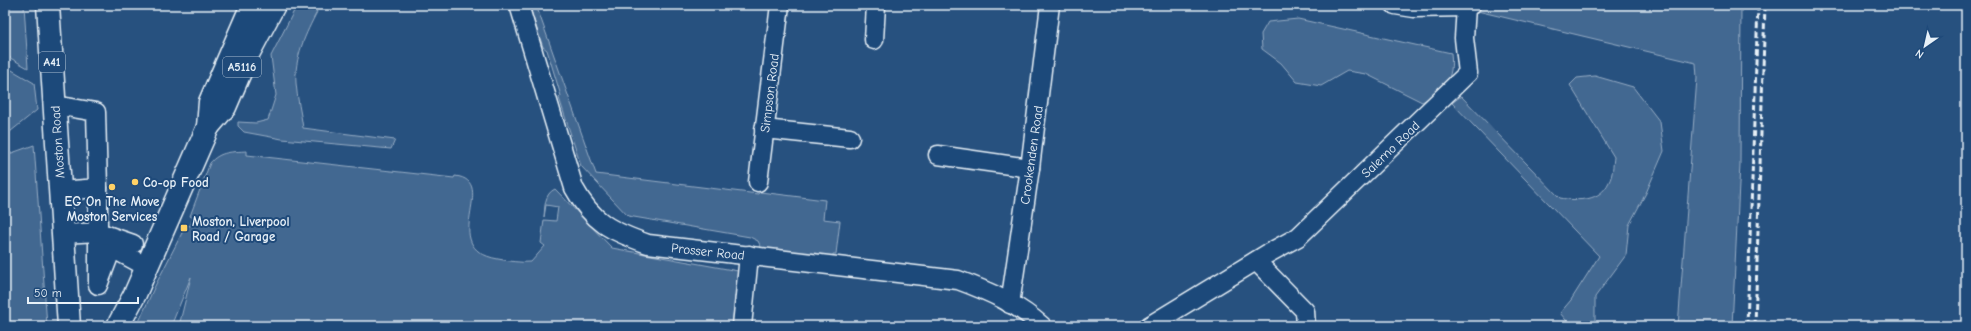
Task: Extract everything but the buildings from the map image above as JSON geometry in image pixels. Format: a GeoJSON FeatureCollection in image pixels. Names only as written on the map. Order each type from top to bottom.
{"type":"FeatureCollection","features":[{"type":"Feature","properties":{"kind":"highway","name":"Moston Road"},"geometry":{"type":"LineString","coordinates":[[48,5],[69,326]]}},
{"type":"Feature","properties":{"kind":"highway","name":"A5116"},"geometry":{"type":"LineString","coordinates":[[208,127],[210,102],[252,5]]}},
{"type":"Feature","properties":{"kind":"highway","name":"A5116"},"geometry":{"type":"LineString","coordinates":[[118,326],[136,294],[208,127],[225,107],[247,56],[274,5]]}},
{"type":"Feature","properties":{"kind":"highway"},"geometry":{"type":"LineString","coordinates":[[124,326],[136,294]]}},
{"type":"Feature","properties":{"kind":"street","name":"Prosser Road"},"geometry":{"type":"LineString","coordinates":[[519,5],[574,188],[584,207],[602,223],[622,235],[648,244],[958,280],[991,292],[1031,316],[1042,326]]}},
{"type":"Feature","properties":{"kind":"street","name":"Simpson Road"},"geometry":{"type":"LineString","coordinates":[[758,182],[780,5]]}},
{"type":"Feature","properties":{"kind":"street"},"geometry":{"type":"LineString","coordinates":[[874,40],[876,5]]}},
{"type":"Feature","properties":{"kind":"street","name":"Crookenden Road"},"geometry":{"type":"LineString","coordinates":[[1010,304],[1030,168],[1050,5]]}},
{"type":"Feature","properties":{"kind":"street"},"geometry":{"type":"LineString","coordinates":[[1395,5],[1414,8],[1464,6]]}},
{"type":"Feature","properties":{"kind":"street","name":"Salerno Road"},"geometry":{"type":"LineString","coordinates":[[1149,326],[1172,320],[1256,261],[1298,237],[1468,73],[1464,38],[1464,6]]}},
{"type":"Feature","properties":{"kind":"street"},"geometry":{"type":"LineString","coordinates":[[55,105],[96,112],[98,285],[112,248],[147,267]]}},
{"type":"Feature","properties":{"kind":"street"},"geometry":{"type":"LineString","coordinates":[[764,130],[850,138]]}},
{"type":"Feature","properties":{"kind":"street"},"geometry":{"type":"LineString","coordinates":[[938,154],[1030,168]]}},
{"type":"Feature","properties":{"kind":"street"},"geometry":{"type":"LineString","coordinates":[[60,191],[98,188]]}},
{"type":"Feature","properties":{"kind":"street"},"geometry":{"type":"LineString","coordinates":[[63,234],[98,232],[133,244]]}},
{"type":"Feature","properties":{"kind":"street"},"geometry":{"type":"LineString","coordinates":[[742,326],[749,255]]}},
{"type":"Feature","properties":{"kind":"street"},"geometry":{"type":"LineString","coordinates":[[1256,261],[1305,311],[1306,326]]}},
{"type":"Feature","properties":{"kind":"shaded area"},"geometry":{"type":"Polygon","coordinates":[[[5,5],[24,5],[28,68],[5,55],[5,5]]]}},
{"type":"Feature","properties":{"kind":"shaded area"},"geometry":{"type":"Polygon","coordinates":[[[299,5],[313,5],[317,12],[305,37],[297,64],[297,89],[303,128],[395,140],[391,149],[282,139],[244,132],[238,126],[238,122],[256,123],[268,120],[276,95],[271,56],[296,7],[299,5]]]}},
{"type":"Feature","properties":{"kind":"shaded area"},"geometry":{"type":"Polygon","coordinates":[[[529,5],[536,5],[596,174],[758,194],[760,192],[825,200],[823,219],[840,221],[836,254],[833,254],[833,258],[762,249],[758,241],[750,237],[628,216],[581,166],[559,98],[561,96],[547,50],[543,47],[529,5]]]}},
{"type":"Feature","properties":{"kind":"shaded area"},"geometry":{"type":"Polygon","coordinates":[[[1480,5],[1741,5],[1740,164],[1732,326],[1678,326],[1697,78],[1696,63],[1469,9],[1480,5]]]}},
{"type":"Feature","properties":{"kind":"shaded area"},"geometry":{"type":"Polygon","coordinates":[[[1298,19],[1451,53],[1452,62],[1449,77],[1437,93],[1422,102],[1366,74],[1347,71],[1321,86],[1297,82],[1281,63],[1262,49],[1261,34],[1268,22],[1298,19]]]}},
{"type":"Feature","properties":{"kind":"shaded area"},"geometry":{"type":"Polygon","coordinates":[[[5,66],[34,83],[37,110],[5,136],[5,66]]]}},
{"type":"Feature","properties":{"kind":"shaded area"},"geometry":{"type":"Polygon","coordinates":[[[1595,76],[1633,87],[1660,122],[1664,151],[1646,193],[1629,225],[1626,255],[1595,297],[1595,322],[1598,326],[1571,326],[1560,313],[1571,300],[1599,256],[1452,103],[1461,96],[1560,198],[1574,200],[1588,199],[1594,197],[1605,189],[1613,170],[1614,157],[1570,85],[1577,78],[1595,76]]]}},
{"type":"Feature","properties":{"kind":"shaded area"},"geometry":{"type":"Polygon","coordinates":[[[34,145],[47,326],[5,326],[5,159],[9,154],[34,145]]]}},
{"type":"Feature","properties":{"kind":"shaded area"},"geometry":{"type":"Polygon","coordinates":[[[247,151],[247,155],[454,178],[455,176],[467,181],[472,190],[469,229],[471,242],[480,252],[498,259],[514,262],[531,262],[545,246],[541,243],[544,220],[556,221],[558,207],[546,205],[544,217],[545,205],[547,197],[551,191],[555,189],[612,248],[738,271],[732,326],[179,326],[191,277],[171,326],[137,326],[154,288],[186,225],[190,226],[193,218],[190,216],[210,163],[222,154],[247,151]]]}},
{"type":"Feature","properties":{"kind":"railway"},"geometry":{"type":"LineString","coordinates":[[1747,326],[1758,5]]}},
{"type":"Feature","properties":{"kind":"railway"},"geometry":{"type":"LineString","coordinates":[[1755,326],[1765,5]]}},
{"type":"Feature","properties":{"kind":"place","name":"Co-op Food"},"geometry":{"type":"Point","coordinates":[135,182]}},
{"type":"Feature","properties":{"kind":"place","name":"EG On The Move Moston Services"},"geometry":{"type":"Point","coordinates":[112,187]}},
{"type":"Feature","properties":{"kind":"place","name":"Moston, Liverpool Road / Garage"},"geometry":{"type":"Point","coordinates":[184,228]}}]}
